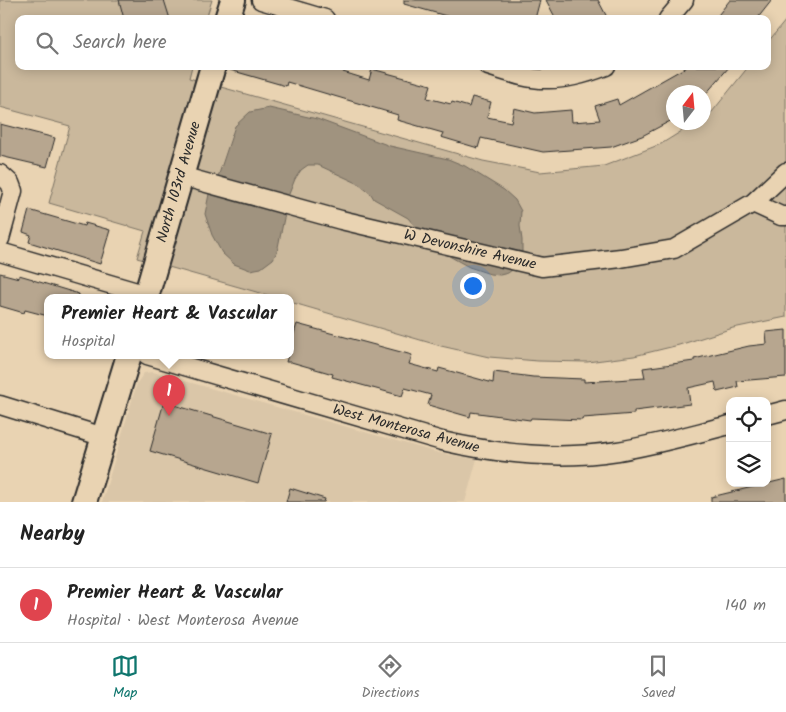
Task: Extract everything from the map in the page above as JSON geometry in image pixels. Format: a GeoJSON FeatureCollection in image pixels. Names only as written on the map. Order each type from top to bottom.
{"type":"FeatureCollection","features":[{"type":"Feature","properties":{"kind":"street"},"geometry":{"type":"LineString","coordinates":[[228,15],[233,0]]}},
{"type":"Feature","properties":{"kind":"street"},"geometry":{"type":"LineString","coordinates":[[261,0],[312,15]]}},
{"type":"Feature","properties":{"kind":"street"},"geometry":{"type":"LineString","coordinates":[[671,15],[684,0]]}},
{"type":"Feature","properties":{"kind":"street","name":"North 103rd Avenue"},"geometry":{"type":"LineString","coordinates":[[147,294],[212,70]]}},
{"type":"Feature","properties":{"kind":"street"},"geometry":{"type":"LineString","coordinates":[[502,70],[548,79],[573,76],[593,70]]}},
{"type":"Feature","properties":{"kind":"street","name":"W Devonshire Avenue"},"geometry":{"type":"LineString","coordinates":[[181,176],[342,220],[542,267],[621,258],[674,249],[753,203],[786,172]]}},
{"type":"Feature","properties":{"kind":"street"},"geometry":{"type":"LineString","coordinates":[[0,174],[10,183],[12,191],[0,239]]}},
{"type":"Feature","properties":{"kind":"street"},"geometry":{"type":"LineString","coordinates":[[753,203],[781,216],[786,216]]}},
{"type":"Feature","properties":{"kind":"street"},"geometry":{"type":"LineString","coordinates":[[0,252],[139,294]]}},
{"type":"Feature","properties":{"kind":"street"},"geometry":{"type":"LineString","coordinates":[[84,502],[128,359]]}},
{"type":"Feature","properties":{"kind":"street","name":"West Monterosa Avenue"},"geometry":{"type":"LineString","coordinates":[[161,359],[442,441],[479,449],[559,455],[617,451],[726,426]]}},
{"type":"Feature","properties":{"kind":"street"},"geometry":{"type":"LineString","coordinates":[[0,405],[104,438]]}},
{"type":"Feature","properties":{"kind":"street"},"geometry":{"type":"LineString","coordinates":[[771,414],[786,410]]}},
{"type":"Feature","properties":{"kind":"shaded area"},"geometry":{"type":"Polygon","coordinates":[[[0,0],[212,0],[207,15],[15,15],[15,70],[191,70],[189,78],[483,161],[540,172],[604,166],[661,144],[684,130],[711,130],[711,113],[746,70],[771,70],[771,38],[786,20],[786,317],[733,328],[679,345],[634,356],[587,362],[489,357],[441,346],[294,303],[294,294],[263,294],[137,258],[145,231],[49,203],[70,126],[0,107],[0,0]]]}},
{"type":"Feature","properties":{"kind":"shaded area"},"geometry":{"type":"Polygon","coordinates":[[[269,108],[317,119],[390,146],[448,159],[465,166],[504,190],[515,200],[521,211],[522,257],[517,266],[508,273],[500,275],[490,274],[469,267],[442,252],[408,218],[374,199],[371,194],[357,183],[318,165],[308,165],[301,170],[295,179],[289,194],[277,252],[273,259],[261,268],[250,270],[234,264],[222,253],[212,235],[205,214],[209,194],[219,174],[235,126],[250,112],[269,108]]]}},
{"type":"Feature","properties":{"kind":"shaded area"},"geometry":{"type":"Polygon","coordinates":[[[153,372],[439,453],[477,459],[465,502],[102,502],[137,383],[144,373],[153,372]]]}},
{"type":"Feature","properties":{"kind":"building"},"geometry":{"type":"Polygon","coordinates":[[[119,0],[164,0],[169,15],[123,15],[119,0]]]}},
{"type":"Feature","properties":{"kind":"building"},"geometry":{"type":"Polygon","coordinates":[[[404,0],[540,0],[536,15],[443,15],[404,4],[404,0]]]}},
{"type":"Feature","properties":{"kind":"building"},"geometry":{"type":"Polygon","coordinates":[[[546,0],[598,0],[606,15],[554,15],[546,0]]]}},
{"type":"Feature","properties":{"kind":"building"},"geometry":{"type":"Polygon","coordinates":[[[730,0],[772,0],[760,15],[718,15],[730,0]]]}},
{"type":"Feature","properties":{"kind":"building"},"geometry":{"type":"Polygon","coordinates":[[[230,70],[344,70],[343,72],[369,80],[372,70],[376,70],[431,85],[427,98],[469,107],[472,97],[491,102],[487,117],[511,122],[514,108],[535,113],[571,110],[572,122],[600,120],[595,106],[617,99],[619,105],[681,70],[727,70],[711,88],[711,85],[666,85],[666,123],[642,136],[611,147],[543,152],[481,138],[478,148],[441,137],[443,133],[397,120],[398,115],[287,82],[286,86],[230,70]]]}},
{"type":"Feature","properties":{"kind":"building"},"geometry":{"type":"Polygon","coordinates":[[[0,124],[55,138],[47,167],[0,156],[0,124]]]}},
{"type":"Feature","properties":{"kind":"building"},"geometry":{"type":"Polygon","coordinates":[[[29,210],[84,226],[85,223],[110,230],[100,264],[29,242],[31,235],[23,232],[29,210]]]}},
{"type":"Feature","properties":{"kind":"building"},"geometry":{"type":"Polygon","coordinates":[[[0,273],[19,278],[19,275],[79,294],[44,294],[44,315],[25,310],[24,313],[0,306],[0,273]]]}},
{"type":"Feature","properties":{"kind":"building"},"geometry":{"type":"Polygon","coordinates":[[[297,324],[412,355],[409,364],[438,372],[439,368],[493,383],[494,372],[533,377],[584,379],[584,382],[645,378],[643,368],[694,361],[694,359],[749,346],[767,344],[766,332],[786,330],[786,377],[737,381],[738,387],[717,392],[715,382],[688,388],[690,404],[634,411],[634,414],[583,418],[582,420],[531,418],[530,420],[471,412],[470,417],[428,405],[431,395],[405,388],[402,396],[332,377],[333,374],[286,362],[287,359],[294,359],[294,333],[297,324]]]}},
{"type":"Feature","properties":{"kind":"building"},"geometry":{"type":"Polygon","coordinates":[[[164,402],[272,434],[258,483],[150,451],[164,402]]]}},
{"type":"Feature","properties":{"kind":"building"},"geometry":{"type":"Polygon","coordinates":[[[786,479],[786,502],[711,502],[711,497],[753,487],[771,487],[771,483],[786,479]]]}},
{"type":"Feature","properties":{"kind":"building"},"geometry":{"type":"Polygon","coordinates":[[[290,488],[325,499],[324,502],[286,502],[290,488]]]}},
{"type":"Feature","properties":{"kind":"place","name":"Premier Heart & Vascular"},"geometry":{"type":"Point","coordinates":[169,416]}}]}
